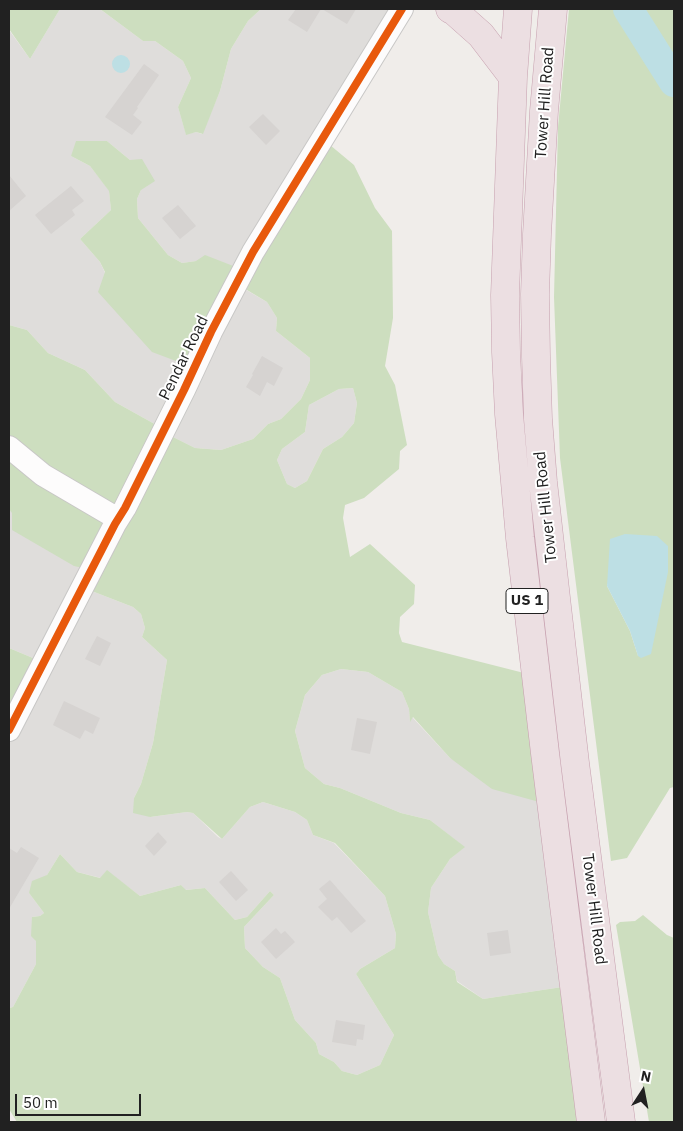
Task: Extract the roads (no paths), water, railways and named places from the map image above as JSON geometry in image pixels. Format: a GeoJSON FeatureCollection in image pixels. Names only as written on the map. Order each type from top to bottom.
{"type":"FeatureCollection","features":[{"type":"Feature","properties":{"kind":"highway"},"geometry":{"type":"LineString","coordinates":[[450,9],[481,35],[513,77]]}},
{"type":"Feature","properties":{"kind":"highway","name":"Tower Hill Road"},"geometry":{"type":"LineString","coordinates":[[518,9],[513,77],[505,295],[509,414],[519,529],[591,1122]]}},
{"type":"Feature","properties":{"kind":"highway","name":"Tower Hill Road"},"geometry":{"type":"LineString","coordinates":[[553,9],[544,110],[537,234],[535,303],[538,419],[551,562],[621,1122]]}},
{"type":"Feature","properties":{"kind":"highway"},"geometry":{"type":"LineString","coordinates":[[606,1004],[633,1122]]}},
{"type":"Feature","properties":{"kind":"street","name":"Pendar Road"},"geometry":{"type":"LineString","coordinates":[[9,730],[125,508],[180,399],[211,332],[253,252],[402,9]]}},
{"type":"Feature","properties":{"kind":"street"},"geometry":{"type":"LineString","coordinates":[[9,447],[43,475],[118,519]]}},
{"type":"Feature","properties":{"kind":"water"},"geometry":{"type":"Polygon","coordinates":[[[117,55],[125,55],[130,60],[128,71],[117,73],[112,68],[112,60],[117,55]]]}},
{"type":"Feature","properties":{"kind":"water"},"geometry":{"type":"Polygon","coordinates":[[[625,534],[657,536],[668,546],[668,572],[651,654],[641,658],[638,656],[630,631],[607,586],[610,539],[625,534]]]}},
{"type":"Feature","properties":{"kind":"waterway"},"geometry":{"type":"LineString","coordinates":[[628,9],[674,82]]}}]}
